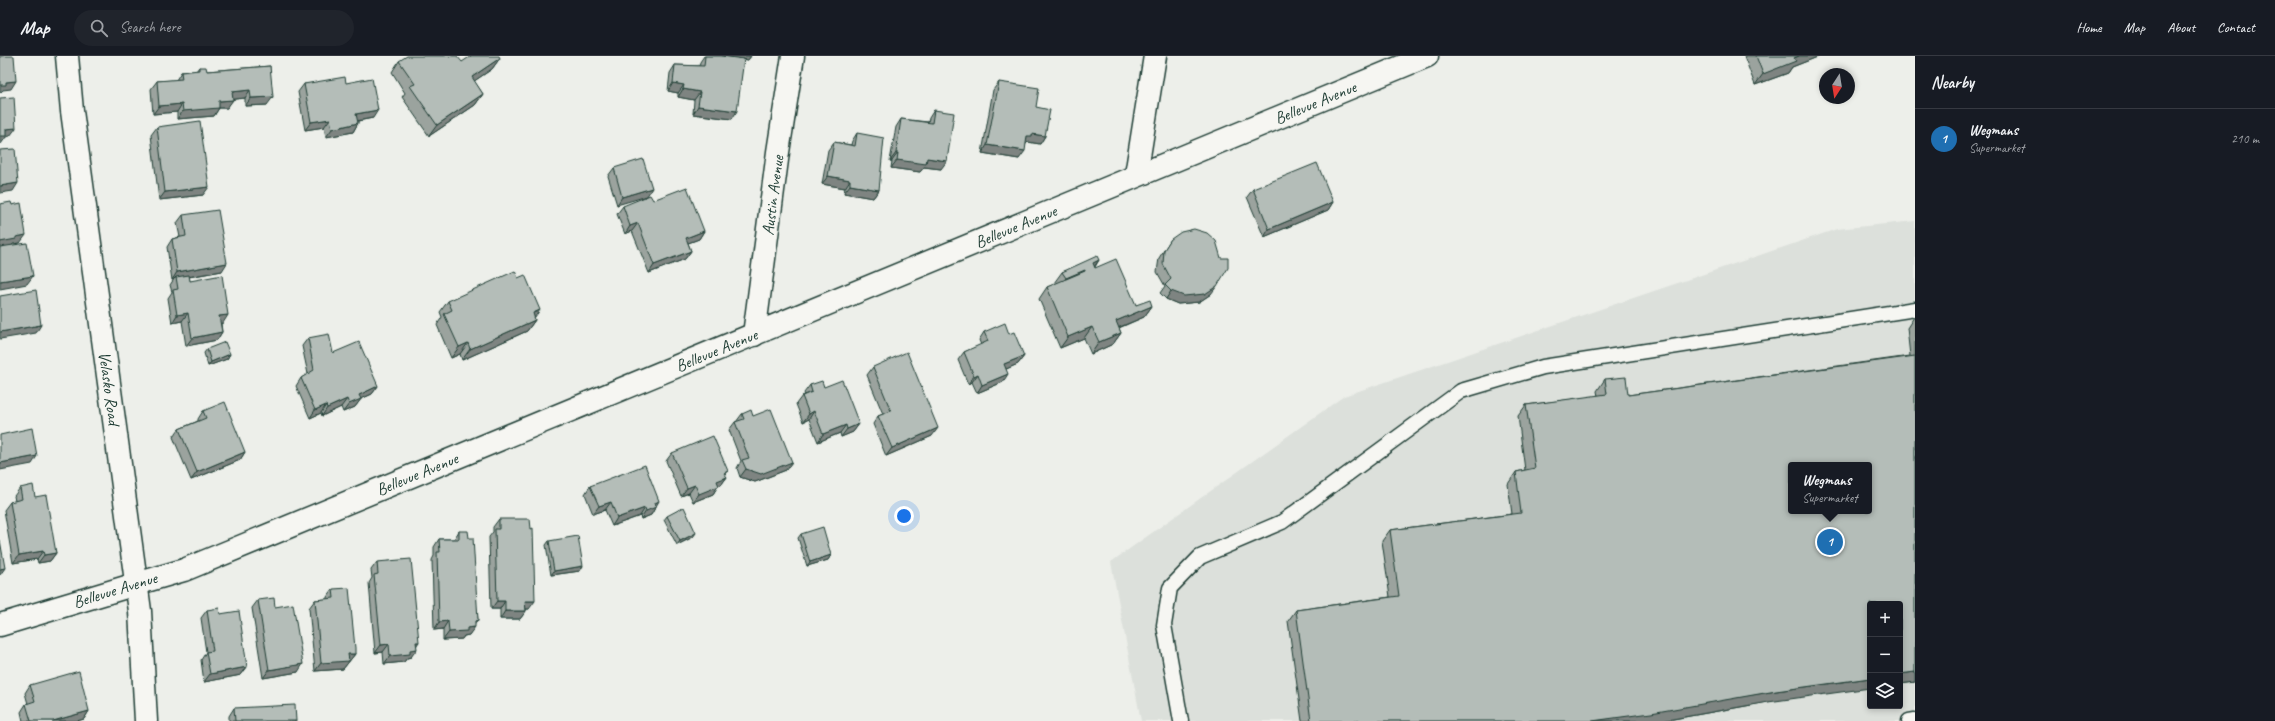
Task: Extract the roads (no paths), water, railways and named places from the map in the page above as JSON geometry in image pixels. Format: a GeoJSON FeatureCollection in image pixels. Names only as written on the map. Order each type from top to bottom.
{"type":"FeatureCollection","features":[{"type":"Feature","properties":{"kind":"street","name":"Velasko Road"},"geometry":{"type":"LineString","coordinates":[[67,56],[72,111],[140,611],[146,721]]}},
{"type":"Feature","properties":{"kind":"street","name":"Austin Avenue"},"geometry":{"type":"LineString","coordinates":[[754,335],[778,152],[793,56]]}},
{"type":"Feature","properties":{"kind":"street"},"geometry":{"type":"LineString","coordinates":[[1136,175],[1155,56]]}},
{"type":"Feature","properties":{"kind":"street","name":"Bellevue Avenue"},"geometry":{"type":"LineString","coordinates":[[0,625],[184,570],[754,335],[1136,175],[1427,56]]}},
{"type":"Feature","properties":{"kind":"lane"},"geometry":{"type":"LineString","coordinates":[[1181,721],[1164,626],[1170,588],[1200,556],[1282,522],[1461,391],[1544,367],[1915,309]]}},
{"type":"Feature","properties":{"kind":"lane"},"geometry":{"type":"LineString","coordinates":[[1909,721],[1915,720]]}},
{"type":"Feature","properties":{"kind":"place","name":"Wegmans"},"geometry":{"type":"Point","coordinates":[1830,542]}}]}
